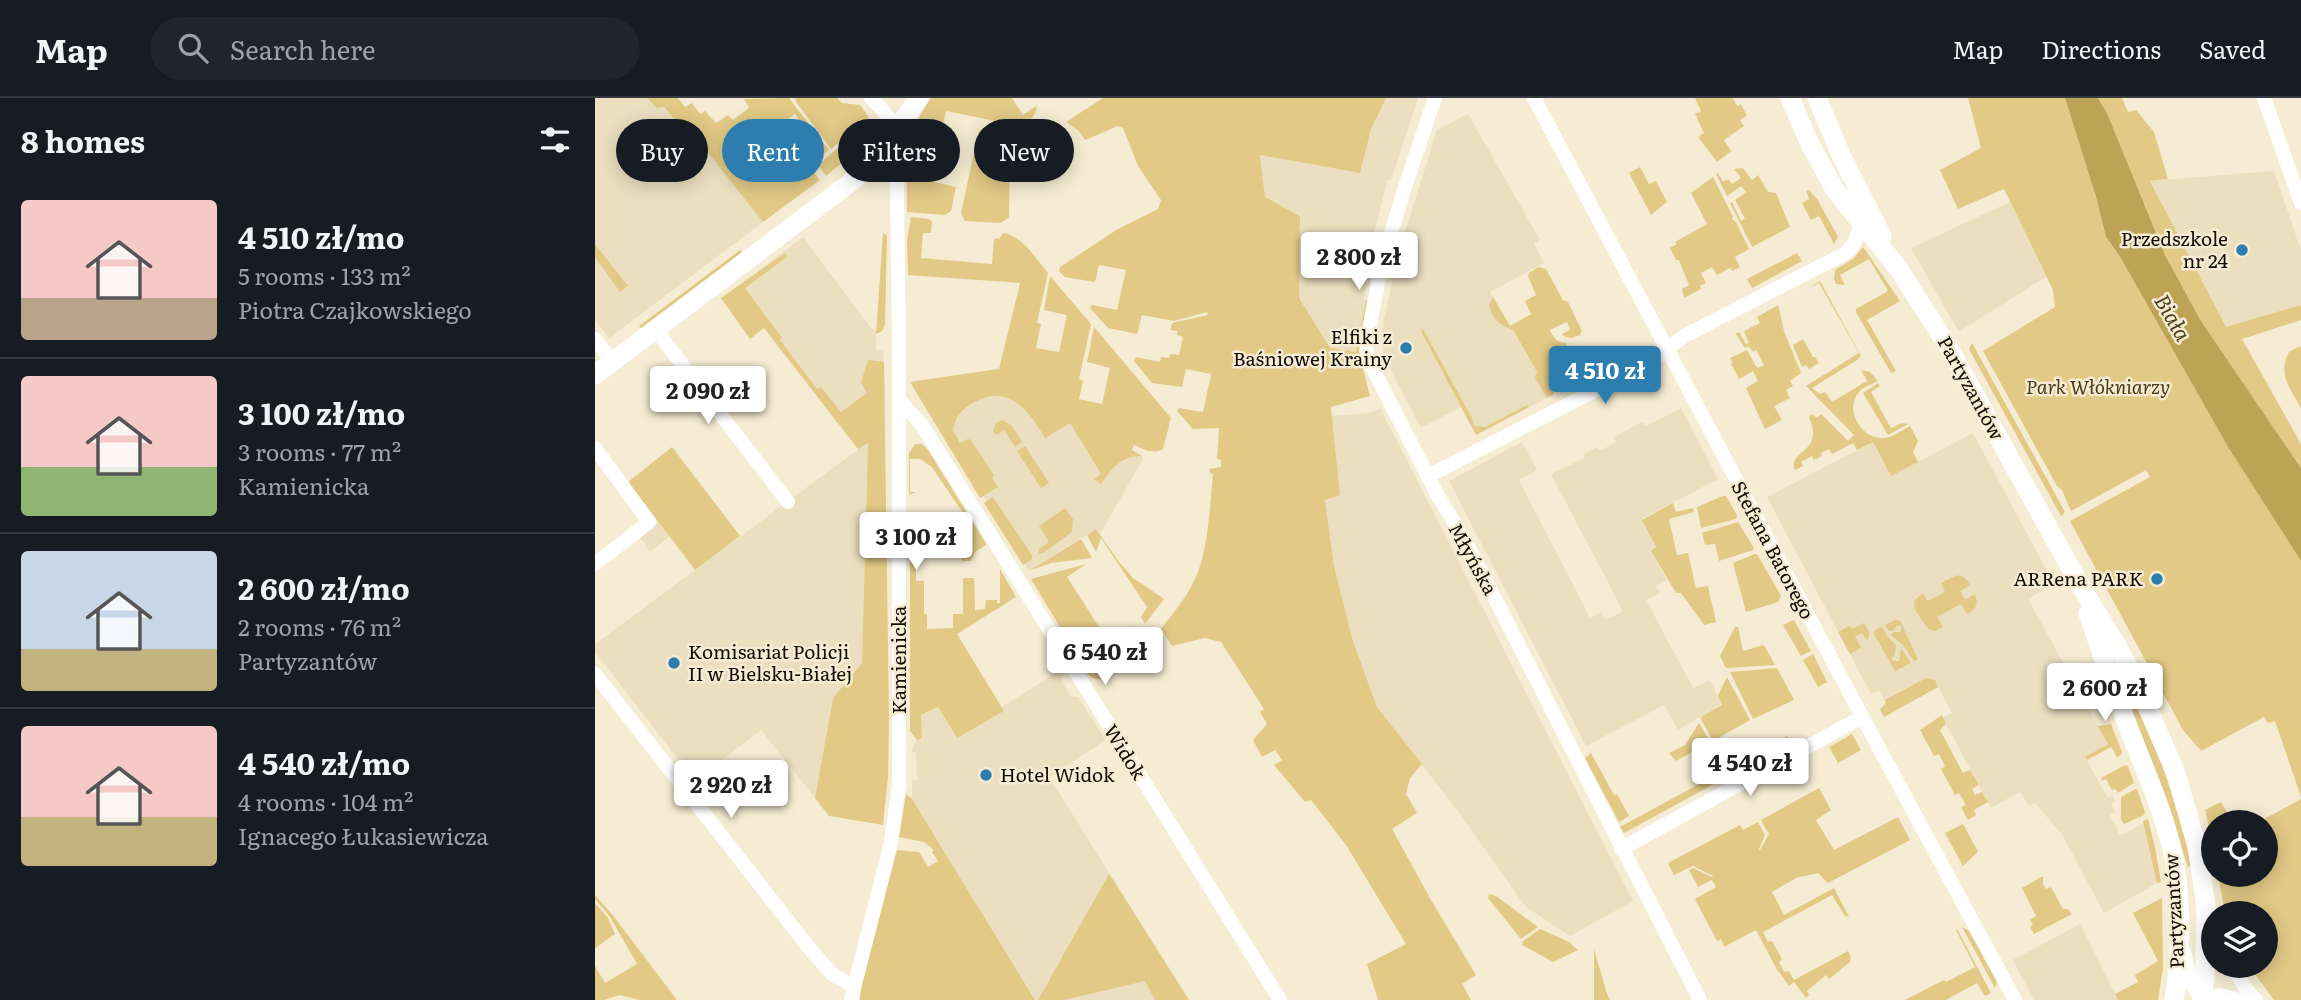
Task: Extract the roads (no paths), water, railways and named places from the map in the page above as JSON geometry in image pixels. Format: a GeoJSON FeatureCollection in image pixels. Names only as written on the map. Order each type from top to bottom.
{"type":"FeatureCollection","features":[{"type":"Feature","properties":{"kind":"main road"},"geometry":{"type":"LineString","coordinates":[[905,119],[919,98]]}},
{"type":"Feature","properties":{"kind":"main road","name":"Partyzantów"},"geometry":{"type":"LineString","coordinates":[[1790,98],[1835,190],[1898,268]]}},
{"type":"Feature","properties":{"kind":"main road","name":"Partyzantów"},"geometry":{"type":"LineString","coordinates":[[1817,98],[1841,155],[1898,268],[1959,365],[2138,686],[2175,771],[2197,846],[2205,901]]}},
{"type":"Feature","properties":{"kind":"main road"},"geometry":{"type":"LineString","coordinates":[[595,375],[852,182]]}},
{"type":"Feature","properties":{"kind":"main road","name":"Partyzantów"},"geometry":{"type":"LineString","coordinates":[[2080,585],[2101,652],[2163,819],[2175,867],[2179,957],[2174,1000]]}},
{"type":"Feature","properties":{"kind":"main road","name":"Partyzantów"},"geometry":{"type":"LineString","coordinates":[[2203,1000],[2205,978]]}},
{"type":"Feature","properties":{"kind":"street"},"geometry":{"type":"LineString","coordinates":[[871,98],[891,119]]}},
{"type":"Feature","properties":{"kind":"street","name":"Młyńska"},"geometry":{"type":"LineString","coordinates":[[1435,98],[1382,263],[1366,344],[1371,365],[1428,476],[1465,540],[1700,1000]]}},
{"type":"Feature","properties":{"kind":"street","name":"Stefana Batorego"},"geometry":{"type":"LineString","coordinates":[[1534,98],[2015,1000]]}},
{"type":"Feature","properties":{"kind":"street"},"geometry":{"type":"LineString","coordinates":[[2264,98],[2301,202]]}},
{"type":"Feature","properties":{"kind":"street","name":"Kamienicka"},"geometry":{"type":"LineString","coordinates":[[852,993],[891,842],[899,785],[896,182]]}},
{"type":"Feature","properties":{"kind":"street"},"geometry":{"type":"LineString","coordinates":[[1428,476],[1651,362],[1684,336],[1844,254],[1858,237],[1860,221]]}},
{"type":"Feature","properties":{"kind":"street"},"geometry":{"type":"LineString","coordinates":[[655,329],[788,502]]}},
{"type":"Feature","properties":{"kind":"street"},"geometry":{"type":"LineString","coordinates":[[595,339],[613,362]]}},
{"type":"Feature","properties":{"kind":"street","name":"Widok"},"geometry":{"type":"LineString","coordinates":[[899,400],[922,425],[1279,1000]]}},
{"type":"Feature","properties":{"kind":"street"},"geometry":{"type":"LineString","coordinates":[[595,448],[649,522],[596,561]]}},
{"type":"Feature","properties":{"kind":"street"},"geometry":{"type":"LineString","coordinates":[[595,674],[810,949],[852,993]]}},
{"type":"Feature","properties":{"kind":"street"},"geometry":{"type":"LineString","coordinates":[[1621,849],[1862,717]]}},
{"type":"Feature","properties":{"kind":"street"},"geometry":{"type":"LineString","coordinates":[[2178,919],[2191,983],[2203,1000],[2220,995],[2240,1000]]}},
{"type":"Feature","properties":{"kind":"street"},"geometry":{"type":"LineString","coordinates":[[2239,978],[2256,1000]]}},
{"type":"Feature","properties":{"kind":"water","name":"Biała"},"geometry":{"type":"Polygon","coordinates":[[[2065,98],[2098,98],[2107,113],[2165,255],[2201,321],[2301,468],[2301,561],[2228,447],[2119,255],[2106,237],[2065,98]]]}},
{"type":"Feature","properties":{"kind":"place","name":"Przedszkole nr 24"},"geometry":{"type":"Point","coordinates":[2242,250]}},
{"type":"Feature","properties":{"kind":"place","name":"Elfiki z Baśniowej Krainy"},"geometry":{"type":"Point","coordinates":[1406,348]}},
{"type":"Feature","properties":{"kind":"place","name":"ARRena PARK"},"geometry":{"type":"Point","coordinates":[2157,579]}},
{"type":"Feature","properties":{"kind":"place","name":"Komisariat Policji II w Bielsku-Białej"},"geometry":{"type":"Point","coordinates":[674,663]}},
{"type":"Feature","properties":{"kind":"place","name":"Hotel Widok"},"geometry":{"type":"Point","coordinates":[986,775]}},
{"type":"Feature","properties":{"kind":"park label","name":"Park Włókniarzy"},"geometry":{"type":"Point","coordinates":[2098,387]}}]}
